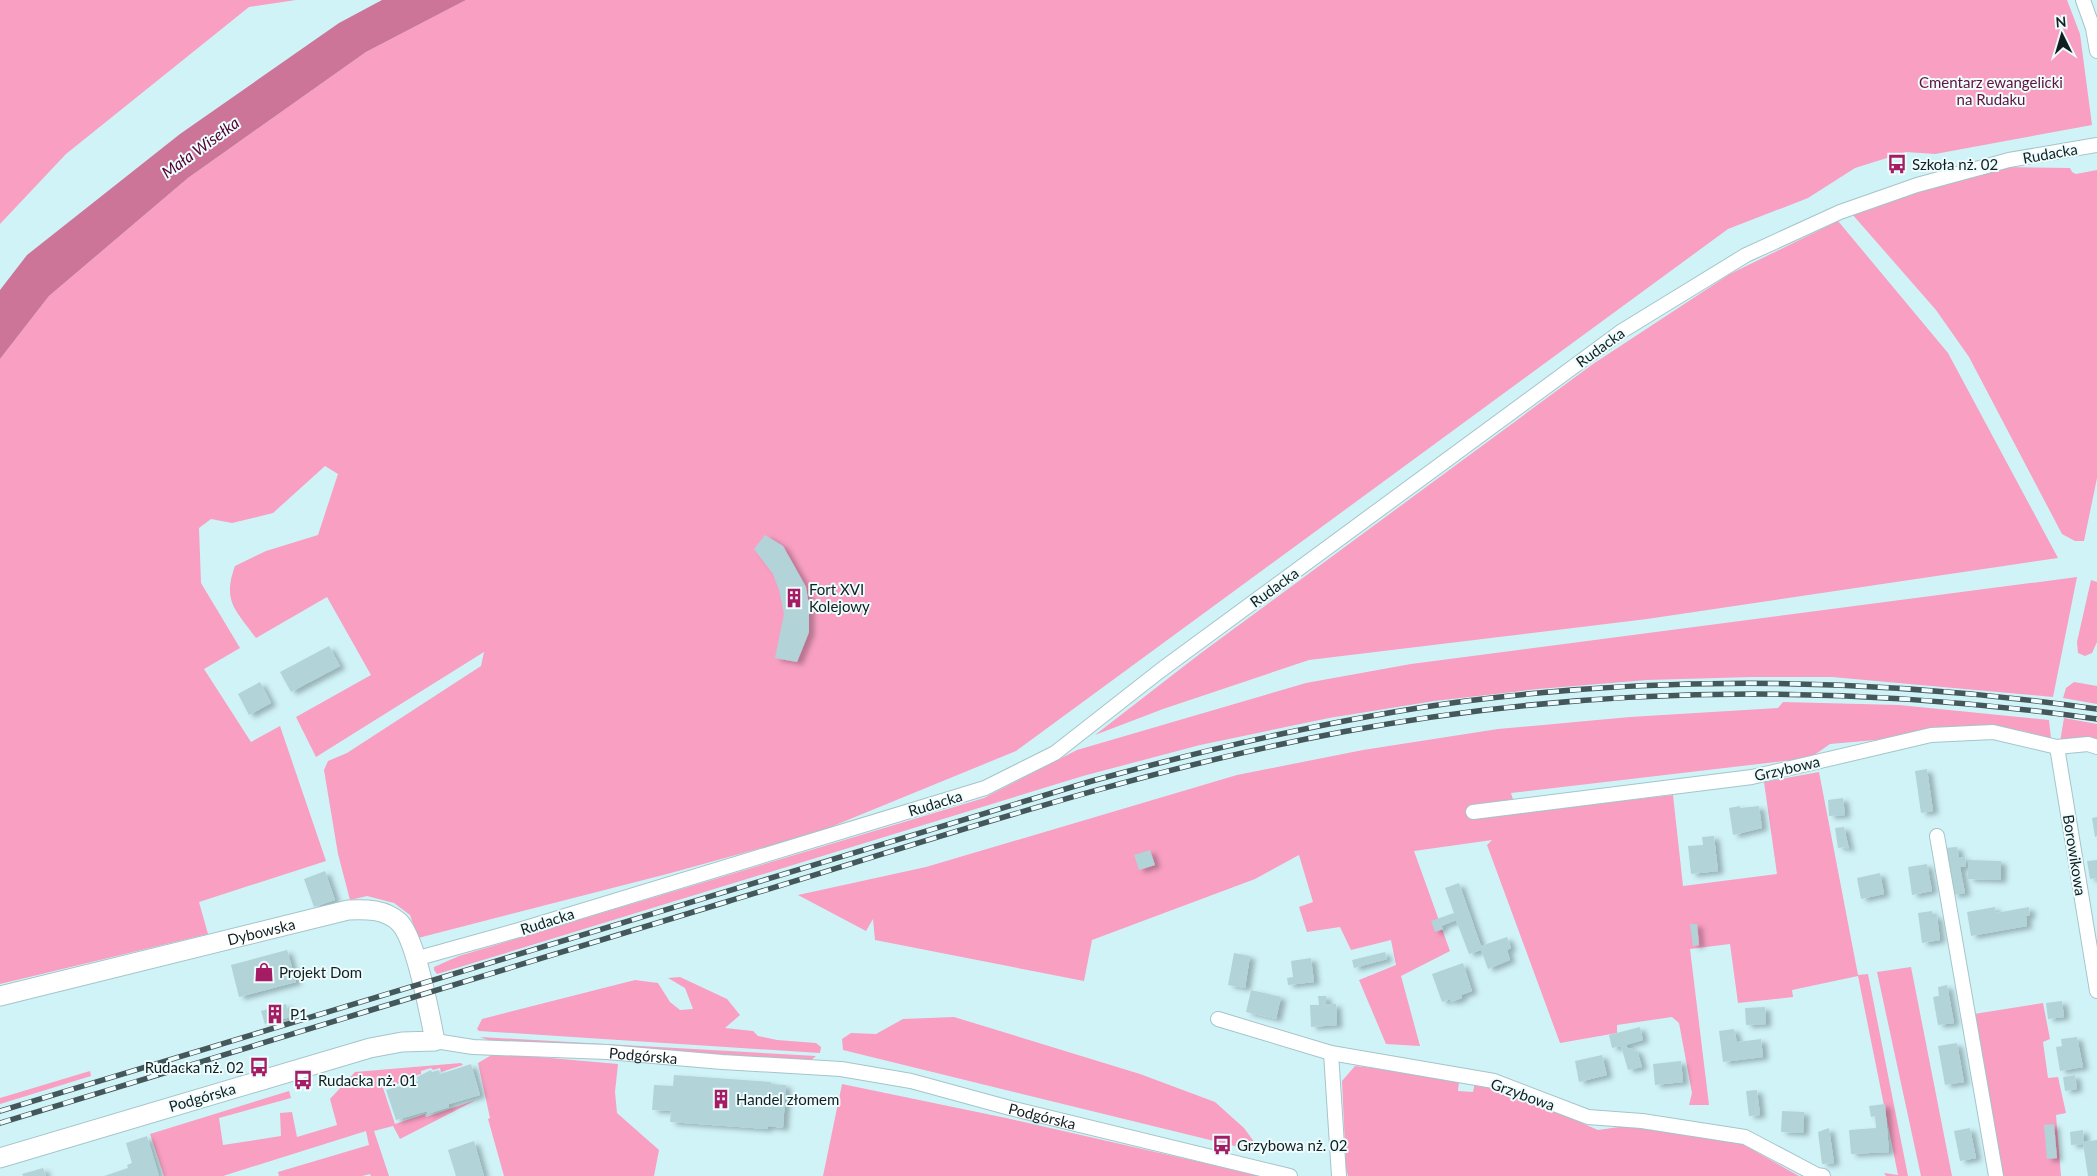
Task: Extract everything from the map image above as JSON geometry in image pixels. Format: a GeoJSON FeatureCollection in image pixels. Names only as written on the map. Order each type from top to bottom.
{"type":"FeatureCollection","features":[{"type":"Feature","properties":{"kind":"street"},"geometry":{"type":"LineString","coordinates":[[2083,0],[2093,28],[2097,51]]}},
{"type":"Feature","properties":{"kind":"street","name":"Rudacka"},"geometry":{"type":"LineString","coordinates":[[416,958],[519,930],[984,788],[1055,754],[1161,670],[1622,331],[1746,255],[1840,212],[1917,185],[2009,160],[2097,145]]}},
{"type":"Feature","properties":{"kind":"street","name":"Grzybowa"},"geometry":{"type":"LineString","coordinates":[[1473,812],[1752,777],[1931,735],[1993,732],[2058,747],[2088,744],[2097,747]]}},
{"type":"Feature","properties":{"kind":"street","name":"Borowikowa"},"geometry":{"type":"LineString","coordinates":[[2058,747],[2097,991]]}},
{"type":"Feature","properties":{"kind":"street"},"geometry":{"type":"LineString","coordinates":[[1937,836],[1996,1176]]}},
{"type":"Feature","properties":{"kind":"street","name":"Dybowska"},"geometry":{"type":"LineString","coordinates":[[0,996],[348,910],[369,909],[386,913],[400,923],[407,934],[416,958],[435,1040]]}},
{"type":"Feature","properties":{"kind":"street","name":"Grzybowa"},"geometry":{"type":"LineString","coordinates":[[1218,1019],[1332,1053],[1494,1081],[1588,1117],[1642,1121],[1745,1136],[1823,1176]]}},
{"type":"Feature","properties":{"kind":"street","name":"Podgórska"},"geometry":{"type":"LineString","coordinates":[[0,1158],[370,1048],[402,1042],[435,1040],[472,1047],[607,1052],[722,1062],[841,1069],[911,1080],[1010,1108],[1290,1176]]}},
{"type":"Feature","properties":{"kind":"street"},"geometry":{"type":"LineString","coordinates":[[1332,1053],[1339,1176]]}},
{"type":"Feature","properties":{"kind":"green space"},"geometry":{"type":"Polygon","coordinates":[[[0,0],[296,0],[249,7],[66,154],[0,224],[0,0]]]}},
{"type":"Feature","properties":{"kind":"green space","name":"Cmentarz ewangelicki na Rudaku"},"geometry":{"type":"Polygon","coordinates":[[[466,0],[2067,0],[2080,34],[2092,125],[1935,154],[1906,152],[1855,168],[1808,198],[1728,229],[1016,751],[816,833],[667,874],[418,938],[410,915],[394,903],[367,896],[350,900],[338,854],[324,770],[328,761],[347,753],[481,666],[484,652],[316,757],[296,717],[371,675],[327,597],[256,638],[233,605],[230,588],[235,566],[266,551],[318,535],[338,474],[325,466],[273,513],[232,523],[211,519],[199,528],[201,583],[240,648],[204,669],[251,742],[280,726],[326,861],[199,902],[208,934],[0,984],[0,359],[49,296],[188,178],[366,52],[466,0]]]}},
{"type":"Feature","properties":{"kind":"green space"},"geometry":{"type":"Polygon","coordinates":[[[2003,167],[2070,168],[2076,174],[2097,170],[2097,478],[2084,541],[2075,541],[2062,534],[1969,357],[1936,310],[1852,214],[1932,184],[2003,167]]]}},
{"type":"Feature","properties":{"kind":"green space"},"geometry":{"type":"Polygon","coordinates":[[[1838,221],[1948,353],[2058,558],[1647,619],[1309,660],[1163,709],[1095,735],[1201,653],[1593,364],[1730,274],[1838,221]]]}},
{"type":"Feature","properties":{"kind":"green space"},"geometry":{"type":"Polygon","coordinates":[[[2077,577],[2053,697],[1832,677],[1647,680],[1538,689],[1434,701],[1329,718],[1200,745],[1083,776],[437,974],[434,970],[434,967],[459,956],[984,798],[1077,750],[1306,683],[1411,664],[2077,577]]]}},
{"type":"Feature","properties":{"kind":"green space"},"geometry":{"type":"Polygon","coordinates":[[[2091,580],[2097,582],[2097,642],[2092,653],[2085,656],[2078,653],[2077,642],[2091,580]]]}},
{"type":"Feature","properties":{"kind":"green space"},"geometry":{"type":"Polygon","coordinates":[[[2074,682],[2097,686],[2097,704],[2063,698],[2066,688],[2074,682]]]}},
{"type":"Feature","properties":{"kind":"green space"},"geometry":{"type":"Polygon","coordinates":[[[1783,702],[1899,705],[2049,720],[2051,739],[2024,731],[2003,729],[1830,744],[1810,758],[1511,793],[1517,813],[1673,795],[1683,886],[1777,874],[1764,782],[1819,772],[1858,975],[1868,974],[1908,1176],[1886,1176],[1884,1173],[1898,1175],[1858,976],[1792,990],[1793,997],[1738,1003],[1730,944],[1690,949],[1709,1105],[1689,1105],[1692,1093],[1679,1023],[1672,1017],[1617,1025],[1617,1033],[1560,1043],[1487,845],[1492,840],[1414,851],[1450,951],[1401,976],[1420,1046],[1386,1044],[1359,980],[1396,965],[1391,940],[1351,950],[1340,927],[1307,932],[1299,907],[1313,902],[1299,855],[1255,879],[1092,940],[1084,981],[875,940],[873,919],[866,931],[798,895],[926,867],[1237,775],[1363,750],[1498,729],[1630,717],[1778,708],[1783,702]]]}},
{"type":"Feature","properties":{"kind":"green space"},"geometry":{"type":"Polygon","coordinates":[[[2064,718],[2097,724],[2097,741],[2060,742],[2064,718]]]}},
{"type":"Feature","properties":{"kind":"green space"},"geometry":{"type":"Polygon","coordinates":[[[1911,967],[1952,1176],[1921,1176],[1877,972],[1911,967]]]}},
{"type":"Feature","properties":{"kind":"green space"},"geometry":{"type":"Polygon","coordinates":[[[680,977],[727,999],[740,1015],[725,1028],[753,1031],[758,1036],[777,1040],[816,1043],[821,1047],[820,1053],[479,1031],[477,1029],[482,1019],[635,980],[658,983],[670,1002],[680,1010],[693,1009],[685,988],[668,978],[680,977]]]}},
{"type":"Feature","properties":{"kind":"green space"},"geometry":{"type":"Polygon","coordinates":[[[2043,1003],[2050,1039],[2043,1042],[2048,1078],[2058,1077],[2066,1113],[2056,1115],[2061,1176],[2001,1176],[1974,1014],[2043,1003]]]}},
{"type":"Feature","properties":{"kind":"green space"},"geometry":{"type":"Polygon","coordinates":[[[954,1017],[1140,1074],[1215,1102],[1244,1128],[1255,1143],[1255,1151],[843,1050],[842,1039],[851,1033],[876,1034],[903,1019],[954,1017]]]}},
{"type":"Feature","properties":{"kind":"green space"},"geometry":{"type":"Polygon","coordinates":[[[480,1037],[816,1056],[810,1061],[488,1040],[480,1037]]]}},
{"type":"Feature","properties":{"kind":"green space"},"geometry":{"type":"Polygon","coordinates":[[[495,1053],[618,1064],[615,1092],[617,1113],[659,1150],[654,1176],[504,1176],[488,1119],[490,1118],[478,1063],[495,1053]]]}},
{"type":"Feature","properties":{"kind":"green space"},"geometry":{"type":"Polygon","coordinates":[[[461,1063],[463,1065],[441,1072],[440,1068],[421,1071],[421,1074],[414,1076],[415,1079],[383,1088],[395,1124],[425,1114],[426,1117],[476,1100],[400,1139],[393,1126],[374,1131],[389,1176],[371,1176],[370,1174],[362,1176],[279,1176],[278,1172],[369,1145],[366,1131],[223,1176],[164,1176],[150,1134],[289,1091],[291,1098],[219,1118],[223,1145],[281,1136],[280,1113],[292,1112],[297,1137],[337,1125],[330,1099],[355,1072],[461,1063]]]}},
{"type":"Feature","properties":{"kind":"green space"},"geometry":{"type":"Polygon","coordinates":[[[1355,1066],[1412,1072],[1459,1082],[1458,1091],[1473,1092],[1475,1082],[1545,1107],[1598,1130],[1626,1126],[1737,1141],[1799,1176],[1348,1176],[1342,1081],[1355,1066]]]}},
{"type":"Feature","properties":{"kind":"green space"},"geometry":{"type":"Polygon","coordinates":[[[90,1071],[91,1076],[0,1104],[0,1098],[90,1071]]]}},
{"type":"Feature","properties":{"kind":"green space"},"geometry":{"type":"Polygon","coordinates":[[[842,1084],[1006,1118],[1261,1176],[823,1176],[842,1084]]]}},
{"type":"Feature","properties":{"kind":"water","name":"Mała Wisełka"},"geometry":{"type":"Polygon","coordinates":[[[382,0],[466,0],[366,52],[188,178],[49,296],[0,359],[0,290],[27,255],[180,134],[339,23],[382,0]]]}},
{"type":"Feature","properties":{"kind":"building","name":"Fort XVI Kolejowy"},"geometry":{"type":"Polygon","coordinates":[[[765,535],[783,546],[806,587],[809,606],[809,632],[797,662],[775,658],[784,614],[779,590],[773,574],[754,549],[765,535]]]}},
{"type":"Feature","properties":{"kind":"building"},"geometry":{"type":"Polygon","coordinates":[[[329,646],[340,666],[291,692],[280,672],[329,646]]]}},
{"type":"Feature","properties":{"kind":"building"},"geometry":{"type":"Polygon","coordinates":[[[260,682],[271,703],[249,715],[238,694],[260,682]]]}},
{"type":"Feature","properties":{"kind":"building"},"geometry":{"type":"Polygon","coordinates":[[[1927,769],[1933,811],[1921,813],[1915,771],[1927,769]]]}},
{"type":"Feature","properties":{"kind":"building"},"geometry":{"type":"Polygon","coordinates":[[[1843,798],[1845,815],[1829,816],[1828,800],[1843,798]]]}},
{"type":"Feature","properties":{"kind":"building"},"geometry":{"type":"Polygon","coordinates":[[[1740,806],[1740,808],[1759,806],[1762,828],[1733,835],[1729,808],[1740,806]]]}},
{"type":"Feature","properties":{"kind":"building"},"geometry":{"type":"Polygon","coordinates":[[[2097,817],[2097,836],[2095,837],[2092,818],[2097,817]]]}},
{"type":"Feature","properties":{"kind":"building"},"geometry":{"type":"Polygon","coordinates":[[[1844,827],[1849,849],[1845,849],[1845,847],[1838,848],[1835,828],[1844,827]]]}},
{"type":"Feature","properties":{"kind":"building"},"geometry":{"type":"Polygon","coordinates":[[[1714,836],[1718,871],[1691,874],[1688,846],[1703,845],[1702,837],[1714,836]]]}},
{"type":"Feature","properties":{"kind":"building"},"geometry":{"type":"Polygon","coordinates":[[[1957,847],[1959,858],[1965,857],[1966,866],[1960,867],[1965,893],[1953,895],[1945,848],[1957,847]]]}},
{"type":"Feature","properties":{"kind":"building"},"geometry":{"type":"Polygon","coordinates":[[[1150,850],[1155,865],[1139,870],[1134,855],[1150,850]]]}},
{"type":"Feature","properties":{"kind":"building"},"geometry":{"type":"Polygon","coordinates":[[[1968,860],[2001,861],[2001,880],[1968,879],[1968,860]]]}},
{"type":"Feature","properties":{"kind":"building"},"geometry":{"type":"Polygon","coordinates":[[[2097,860],[2097,878],[2090,879],[2087,861],[2097,860]]]}},
{"type":"Feature","properties":{"kind":"building"},"geometry":{"type":"Polygon","coordinates":[[[1927,864],[1932,891],[1912,895],[1908,867],[1927,864]]]}},
{"type":"Feature","properties":{"kind":"building"},"geometry":{"type":"Polygon","coordinates":[[[325,871],[335,900],[314,907],[304,879],[325,871]]]}},
{"type":"Feature","properties":{"kind":"building"},"geometry":{"type":"Polygon","coordinates":[[[1880,873],[1884,894],[1861,899],[1857,878],[1880,873]]]}},
{"type":"Feature","properties":{"kind":"building"},"geometry":{"type":"Polygon","coordinates":[[[1459,883],[1481,946],[1507,937],[1511,948],[1507,950],[1510,960],[1488,969],[1481,950],[1469,954],[1456,920],[1441,926],[1443,929],[1435,932],[1431,921],[1454,913],[1445,888],[1459,883]]]}},
{"type":"Feature","properties":{"kind":"building"},"geometry":{"type":"Polygon","coordinates":[[[1995,907],[1996,913],[2029,907],[2030,916],[2026,916],[2027,926],[1971,936],[1967,912],[1995,907]]]}},
{"type":"Feature","properties":{"kind":"building"},"geometry":{"type":"Polygon","coordinates":[[[1932,911],[1932,916],[1937,916],[1940,940],[1922,943],[1918,913],[1932,911]]]}},
{"type":"Feature","properties":{"kind":"building"},"geometry":{"type":"Polygon","coordinates":[[[1690,924],[1697,924],[1699,945],[1693,946],[1690,924]]]}},
{"type":"Feature","properties":{"kind":"building"},"geometry":{"type":"Polygon","coordinates":[[[287,950],[296,982],[239,997],[231,965],[287,950]]]}},
{"type":"Feature","properties":{"kind":"building"},"geometry":{"type":"Polygon","coordinates":[[[1385,952],[1387,959],[1354,968],[1352,960],[1385,952]]]}},
{"type":"Feature","properties":{"kind":"building"},"geometry":{"type":"Polygon","coordinates":[[[1234,953],[1250,956],[1245,988],[1228,985],[1234,953]]]}},
{"type":"Feature","properties":{"kind":"building"},"geometry":{"type":"Polygon","coordinates":[[[1311,958],[1314,982],[1288,985],[1287,978],[1293,977],[1291,961],[1311,958]]]}},
{"type":"Feature","properties":{"kind":"building"},"geometry":{"type":"Polygon","coordinates":[[[1463,963],[1472,991],[1461,995],[1462,998],[1451,1002],[1450,999],[1442,1002],[1432,974],[1463,963]]]}},
{"type":"Feature","properties":{"kind":"building"},"geometry":{"type":"Polygon","coordinates":[[[1947,985],[1954,1023],[1938,1025],[1933,997],[1939,996],[1938,987],[1947,985]]]}},
{"type":"Feature","properties":{"kind":"building"},"geometry":{"type":"Polygon","coordinates":[[[1251,990],[1281,997],[1276,1019],[1246,1012],[1251,990]]]}},
{"type":"Feature","properties":{"kind":"building"},"geometry":{"type":"Polygon","coordinates":[[[1318,996],[1326,996],[1326,1004],[1336,1004],[1337,1025],[1311,1027],[1310,1005],[1319,1005],[1318,996]]]}},
{"type":"Feature","properties":{"kind":"building"},"geometry":{"type":"Polygon","coordinates":[[[2062,1001],[2064,1017],[2048,1019],[2046,1003],[2062,1001]]]}},
{"type":"Feature","properties":{"kind":"building","name":"P1"},"geometry":{"type":"Polygon","coordinates":[[[286,1004],[290,1017],[265,1024],[261,1011],[286,1004]]]}},
{"type":"Feature","properties":{"kind":"building"},"geometry":{"type":"Polygon","coordinates":[[[1765,1007],[1766,1024],[1746,1025],[1745,1008],[1765,1007]]]}},
{"type":"Feature","properties":{"kind":"building"},"geometry":{"type":"Polygon","coordinates":[[[1640,1027],[1643,1040],[1626,1045],[1628,1049],[1633,1048],[1633,1051],[1637,1050],[1642,1067],[1628,1070],[1621,1046],[1612,1048],[1609,1035],[1640,1027]]]}},
{"type":"Feature","properties":{"kind":"building"},"geometry":{"type":"Polygon","coordinates":[[[1734,1029],[1737,1042],[1761,1039],[1763,1057],[1723,1062],[1719,1031],[1734,1029]]]}},
{"type":"Feature","properties":{"kind":"building"},"geometry":{"type":"Polygon","coordinates":[[[2077,1037],[2083,1067],[2060,1071],[2056,1047],[2062,1046],[2061,1039],[2077,1037]]]}},
{"type":"Feature","properties":{"kind":"building"},"geometry":{"type":"Polygon","coordinates":[[[1957,1043],[1964,1082],[1945,1085],[1938,1046],[1957,1043]]]}},
{"type":"Feature","properties":{"kind":"building"},"geometry":{"type":"Polygon","coordinates":[[[1602,1055],[1607,1075],[1579,1082],[1575,1061],[1602,1055]]]}},
{"type":"Feature","properties":{"kind":"building"},"geometry":{"type":"Polygon","coordinates":[[[1681,1061],[1683,1082],[1655,1085],[1653,1064],[1681,1061]]]}},
{"type":"Feature","properties":{"kind":"building"},"geometry":{"type":"Polygon","coordinates":[[[471,1064],[480,1095],[449,1104],[449,1107],[427,1114],[427,1111],[396,1120],[386,1090],[418,1081],[417,1077],[431,1070],[432,1072],[439,1070],[440,1074],[471,1064]]]}},
{"type":"Feature","properties":{"kind":"building","name":"Handel złomem"},"geometry":{"type":"Polygon","coordinates":[[[674,1075],[771,1082],[771,1084],[786,1085],[783,1128],[768,1126],[767,1129],[670,1122],[671,1111],[652,1110],[654,1085],[673,1086],[674,1075]]]}},
{"type":"Feature","properties":{"kind":"building"},"geometry":{"type":"Polygon","coordinates":[[[2075,1075],[2077,1089],[2065,1091],[2063,1077],[2075,1075]]]}},
{"type":"Feature","properties":{"kind":"building"},"geometry":{"type":"Polygon","coordinates":[[[1757,1090],[1760,1115],[1749,1116],[1746,1091],[1757,1090]]]}},
{"type":"Feature","properties":{"kind":"building"},"geometry":{"type":"Polygon","coordinates":[[[1885,1104],[1889,1152],[1851,1154],[1849,1130],[1876,1128],[1875,1116],[1871,1117],[1869,1106],[1885,1104]]]}},
{"type":"Feature","properties":{"kind":"building"},"geometry":{"type":"Polygon","coordinates":[[[1782,1111],[1804,1112],[1803,1133],[1781,1132],[1782,1111]]]}},
{"type":"Feature","properties":{"kind":"building"},"geometry":{"type":"Polygon","coordinates":[[[2054,1124],[2057,1158],[2047,1159],[2044,1125],[2054,1124]]]}},
{"type":"Feature","properties":{"kind":"building"},"geometry":{"type":"Polygon","coordinates":[[[1829,1128],[1834,1163],[1822,1164],[1818,1132],[1829,1128]]]}},
{"type":"Feature","properties":{"kind":"building"},"geometry":{"type":"Polygon","coordinates":[[[1970,1128],[1976,1158],[1960,1161],[1954,1131],[1970,1128]]]}},
{"type":"Feature","properties":{"kind":"building"},"geometry":{"type":"Polygon","coordinates":[[[2083,1130],[2084,1142],[2097,1140],[2097,1176],[2088,1176],[2083,1144],[2071,1145],[2070,1132],[2083,1130]]]}},
{"type":"Feature","properties":{"kind":"building"},"geometry":{"type":"Polygon","coordinates":[[[147,1136],[159,1176],[104,1176],[128,1168],[127,1165],[132,1163],[126,1143],[147,1136]]]}},
{"type":"Feature","properties":{"kind":"building"},"geometry":{"type":"Polygon","coordinates":[[[474,1141],[484,1176],[456,1176],[448,1150],[474,1141]]]}},
{"type":"Feature","properties":{"kind":"building"},"geometry":{"type":"Polygon","coordinates":[[[43,1168],[46,1176],[23,1176],[22,1174],[43,1168]]]}},
{"type":"Feature","properties":{"kind":"railway"},"geometry":{"type":"LineString","coordinates":[[0,1111],[1092,781],[1231,745],[1324,725],[1419,708],[1545,692],[1703,684],[1861,686],[1940,691],[2097,709]]}},
{"type":"Feature","properties":{"kind":"railway"},"geometry":{"type":"LineString","coordinates":[[0,1123],[1032,809],[1186,766],[1342,732],[1436,716],[1530,705],[1719,694],[1814,695],[1908,699],[2003,707],[2097,719]]}},
{"type":"Feature","properties":{"kind":"place","name":"Szkoła nż. 02"},"geometry":{"type":"Point","coordinates":[1897,164]}},
{"type":"Feature","properties":{"kind":"place","name":"Fort XVI Kolejowy"},"geometry":{"type":"Point","coordinates":[794,598]}},
{"type":"Feature","properties":{"kind":"place","name":"Projekt Dom"},"geometry":{"type":"Point","coordinates":[264,972]}},
{"type":"Feature","properties":{"kind":"place","name":"P1"},"geometry":{"type":"Point","coordinates":[275,1014]}},
{"type":"Feature","properties":{"kind":"place","name":"Rudacka nż. 02"},"geometry":{"type":"Point","coordinates":[259,1067]}},
{"type":"Feature","properties":{"kind":"place","name":"Rudacka nż. 01"},"geometry":{"type":"Point","coordinates":[303,1080]}},
{"type":"Feature","properties":{"kind":"place","name":"Handel złomem"},"geometry":{"type":"Point","coordinates":[721,1099]}},
{"type":"Feature","properties":{"kind":"place","name":"Grzybowa nż. 02"},"geometry":{"type":"Point","coordinates":[1222,1145]}}]}
